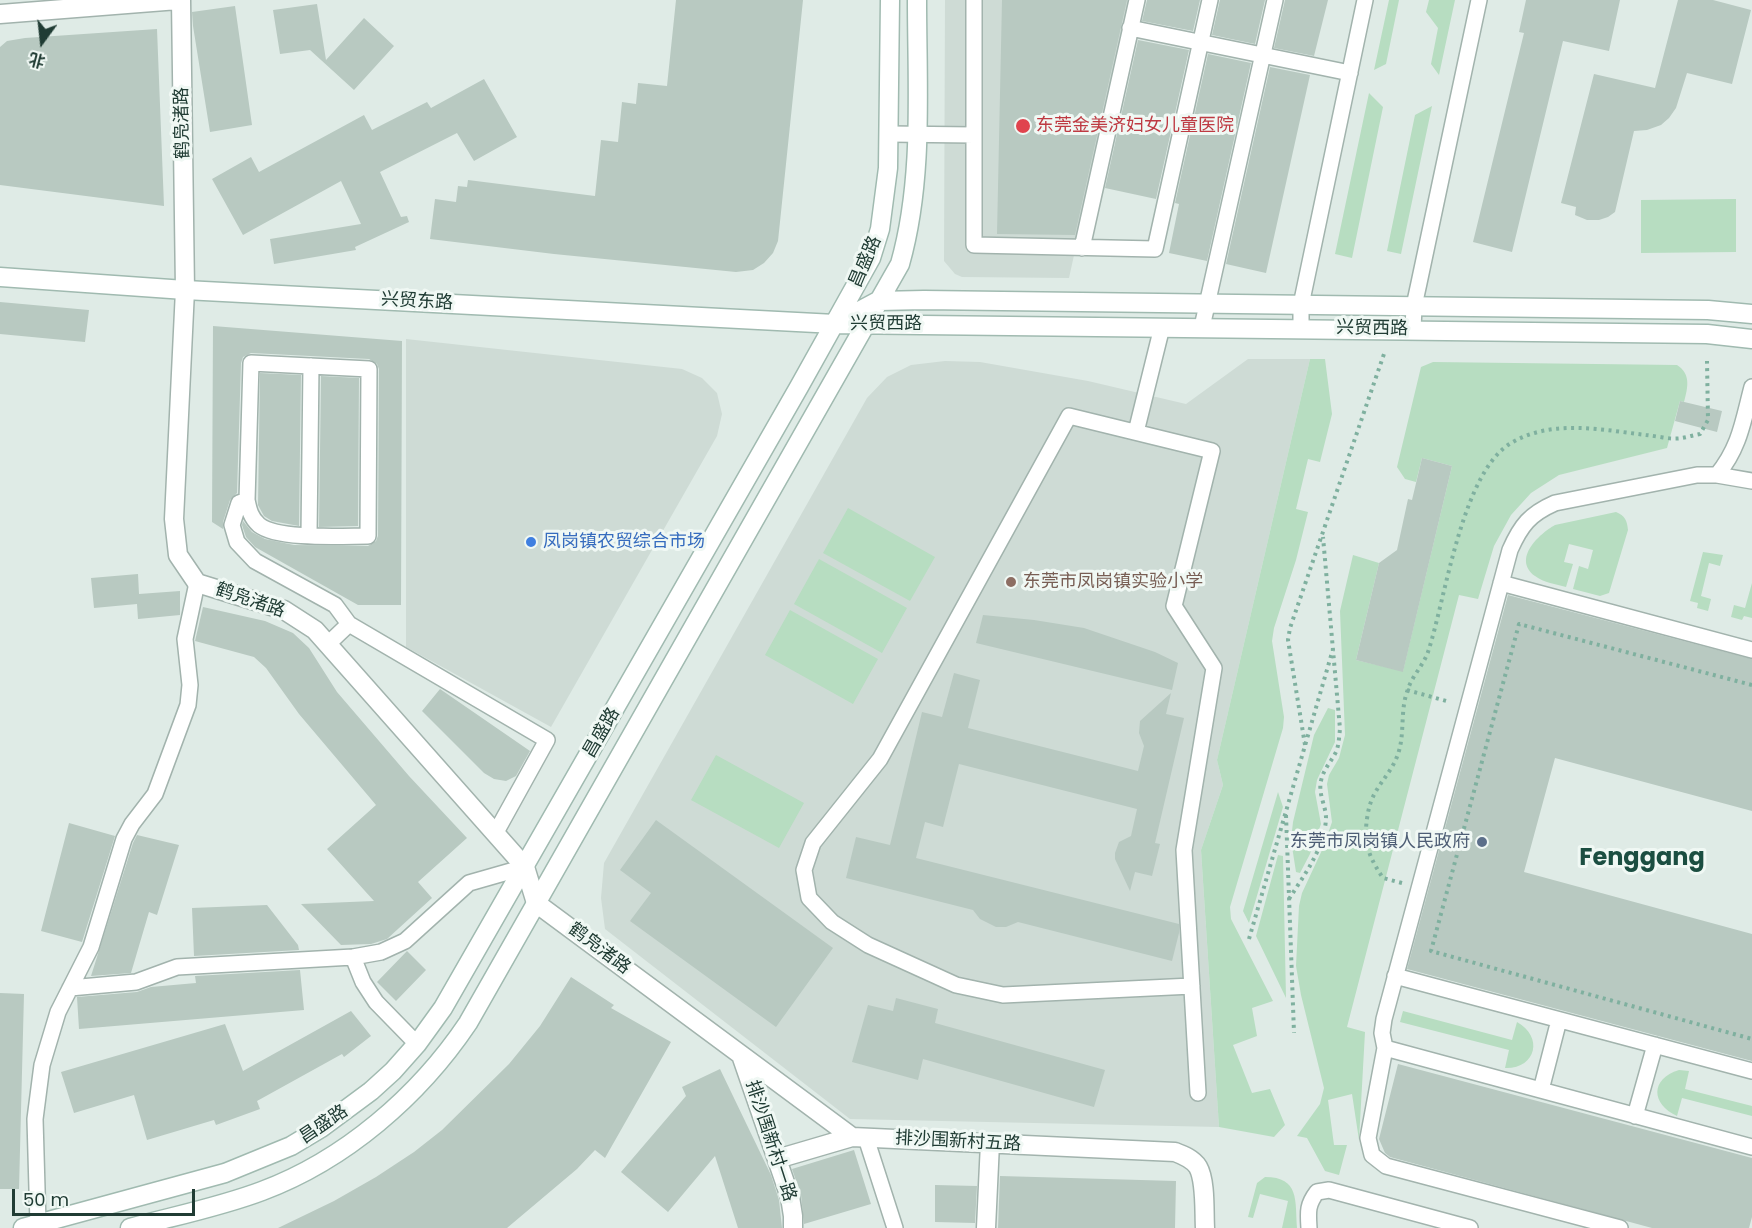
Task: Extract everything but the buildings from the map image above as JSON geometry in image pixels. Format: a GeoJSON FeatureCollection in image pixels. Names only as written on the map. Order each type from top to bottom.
{"type":"FeatureCollection","features":[{"type":"Feature","properties":{"kind":"street"},"geometry":{"type":"LineString","coordinates":[[0,14],[179,0]]}},
{"type":"Feature","properties":{"kind":"street","name":"鹤凫渚路"},"geometry":{"type":"LineString","coordinates":[[179,0],[184,290],[174,519],[178,555],[197,583],[284,610],[315,630],[525,867],[536,903],[741,1055]]}},
{"type":"Feature","properties":{"kind":"street","name":"昌盛路"},"geometry":{"type":"LineString","coordinates":[[31,1226],[225,1173],[291,1146],[321,1128],[371,1091],[417,1044],[461,978],[871,258],[880,228],[888,168],[890,0]]}},
{"type":"Feature","properties":{"kind":"street","name":"昌盛路"},"geometry":{"type":"LineString","coordinates":[[130,1228],[263,1191],[316,1165],[390,1112],[425,1078],[452,1047],[468,1023],[900,264],[912,210],[916,134],[917,0]]}},
{"type":"Feature","properties":{"kind":"street","name":"兴贸东路"},"geometry":{"type":"LineString","coordinates":[[0,277],[184,290],[835,324]]}},
{"type":"Feature","properties":{"kind":"street","name":"兴贸西路"},"geometry":{"type":"LineString","coordinates":[[835,324],[879,301],[924,300],[1708,310],[1752,314]]}},
{"type":"Feature","properties":{"kind":"street","name":"兴贸西路"},"geometry":{"type":"LineString","coordinates":[[835,324],[1707,334],[1752,339]]}},
{"type":"Feature","properties":{"kind":"street"},"geometry":{"type":"LineString","coordinates":[[741,1055],[859,1138]]}},
{"type":"Feature","properties":{"kind":"street","name":"排沙围新村一路"},"geometry":{"type":"LineString","coordinates":[[741,1055],[790,1197],[794,1216],[793,1228]]}},
{"type":"Feature","properties":{"kind":"street","name":"排沙围新村五路"},"geometry":{"type":"LineString","coordinates":[[777,1159],[859,1138],[1174,1152],[1187,1157],[1197,1167],[1202,1179],[1205,1228]]}},
{"type":"Feature","properties":{"kind":"street"},"geometry":{"type":"LineString","coordinates":[[986,1228],[990,1143]]}},
{"type":"Feature","properties":{"kind":"lane"},"geometry":{"type":"LineString","coordinates":[[974,0],[974,245],[1155,249],[1210,0]]}},
{"type":"Feature","properties":{"kind":"lane"},"geometry":{"type":"LineString","coordinates":[[1083,248],[1137,0]]}},
{"type":"Feature","properties":{"kind":"lane"},"geometry":{"type":"LineString","coordinates":[[1202,327],[1275,0]]}},
{"type":"Feature","properties":{"kind":"lane"},"geometry":{"type":"LineString","coordinates":[[1301,328],[1301,305],[1365,0]]}},
{"type":"Feature","properties":{"kind":"lane"},"geometry":{"type":"LineString","coordinates":[[1413,330],[1414,306],[1479,0]]}},
{"type":"Feature","properties":{"kind":"lane"},"geometry":{"type":"LineString","coordinates":[[1130,28],[1350,73]]}},
{"type":"Feature","properties":{"kind":"lane"},"geometry":{"type":"LineString","coordinates":[[889,134],[974,135]]}},
{"type":"Feature","properties":{"kind":"lane"},"geometry":{"type":"LineString","coordinates":[[1136,432],[1162,327]]}},
{"type":"Feature","properties":{"kind":"lane"},"geometry":{"type":"LineString","coordinates":[[251,363],[369,369],[368,536],[278,534],[260,525],[250,514],[247,500],[251,363]]}},
{"type":"Feature","properties":{"kind":"lane"},"geometry":{"type":"LineString","coordinates":[[309,535],[311,366]]}},
{"type":"Feature","properties":{"kind":"lane"},"geometry":{"type":"LineString","coordinates":[[1717,475],[1729,460],[1737,443],[1752,387]]}},
{"type":"Feature","properties":{"kind":"lane"},"geometry":{"type":"LineString","coordinates":[[1192,986],[1003,995],[956,985],[868,945],[832,922],[809,898],[804,870],[813,843],[880,759],[1069,416],[1212,451],[1174,606],[1214,668],[1184,850],[1192,986],[1198,1093]]}},
{"type":"Feature","properties":{"kind":"lane"},"geometry":{"type":"LineString","coordinates":[[1620,1228],[1386,1166],[1372,1155],[1368,1138],[1385,1048],[1382,1033],[1384,1019],[1510,550],[1517,534],[1527,520],[1540,509],[1556,503],[1678,477],[1717,475],[1752,481]]}},
{"type":"Feature","properties":{"kind":"lane"},"geometry":{"type":"LineString","coordinates":[[247,500],[239,503],[232,525],[237,543],[255,561],[335,605],[350,624],[547,740],[495,834]]}},
{"type":"Feature","properties":{"kind":"lane"},"geometry":{"type":"LineString","coordinates":[[31,1226],[35,1119],[42,1065],[58,1012],[91,947],[124,839],[132,824],[155,794],[188,705],[190,685],[185,639],[197,583]]}},
{"type":"Feature","properties":{"kind":"lane"},"geometry":{"type":"LineString","coordinates":[[1501,583],[1752,650]]}},
{"type":"Feature","properties":{"kind":"lane"},"geometry":{"type":"LineString","coordinates":[[328,644],[350,624]]}},
{"type":"Feature","properties":{"kind":"lane"},"geometry":{"type":"LineString","coordinates":[[70,988],[136,982],[177,967],[353,957],[381,952],[405,941],[469,884],[525,867]]}},
{"type":"Feature","properties":{"kind":"lane"},"geometry":{"type":"LineString","coordinates":[[353,957],[363,982],[376,1002],[417,1044]]}},
{"type":"Feature","properties":{"kind":"lane"},"geometry":{"type":"LineString","coordinates":[[1395,976],[1752,1071]]}},
{"type":"Feature","properties":{"kind":"lane"},"geometry":{"type":"LineString","coordinates":[[1541,1090],[1559,1020]]}},
{"type":"Feature","properties":{"kind":"lane"},"geometry":{"type":"LineString","coordinates":[[1635,1116],[1655,1045]]}},
{"type":"Feature","properties":{"kind":"lane"},"geometry":{"type":"LineString","coordinates":[[1385,1048],[1752,1147]]}},
{"type":"Feature","properties":{"kind":"lane"},"geometry":{"type":"LineString","coordinates":[[859,1138],[896,1228]]}},
{"type":"Feature","properties":{"kind":"lane"},"geometry":{"type":"LineString","coordinates":[[1309,1228],[1310,1200],[1317,1192],[1329,1190],[1470,1228]]}},
{"type":"Feature","properties":{"kind":"path"},"geometry":{"type":"LineString","coordinates":[[1305,745],[1288,640],[1322,533],[1385,351]]}},
{"type":"Feature","properties":{"kind":"path"},"geometry":{"type":"LineString","coordinates":[[1289,899],[1311,863],[1324,830],[1326,819],[1320,783],[1336,752],[1340,729],[1322,533]]}},
{"type":"Feature","properties":{"kind":"path"},"geometry":{"type":"LineString","coordinates":[[1752,685],[1519,624],[1431,951],[1752,1039]]}},
{"type":"Feature","properties":{"kind":"path"},"geometry":{"type":"LineString","coordinates":[[1249,939],[1334,646]]}},
{"type":"Feature","properties":{"kind":"path"},"geometry":{"type":"LineString","coordinates":[[1286,812],[1294,1034]]}},
{"type":"Feature","properties":{"kind":"shaded area","name":"东莞金美济妇女儿童医院"},"geometry":{"type":"Polygon","coordinates":[[[945,0],[1130,0],[1069,278],[962,277],[955,274],[944,261],[945,0]]]}},
{"type":"Feature","properties":{"kind":"shaded area","name":"凤岗镇农贸综合市场"},"geometry":{"type":"Polygon","coordinates":[[[406,339],[682,369],[702,378],[717,393],[722,414],[717,436],[551,727],[406,647],[406,339]]]}},
{"type":"Feature","properties":{"kind":"shaded area","name":"东莞市凤岗镇实验小学"},"geometry":{"type":"Polygon","coordinates":[[[1248,359],[1310,359],[1217,760],[1223,785],[1201,850],[1219,1127],[850,1119],[605,929],[601,898],[604,863],[867,398],[887,377],[911,365],[945,361],[980,362],[1088,381],[1186,404],[1248,359]]]}},
{"type":"Feature","properties":{"kind":"green space"},"geometry":{"type":"Polygon","coordinates":[[[1389,0],[1399,0],[1386,64],[1374,70],[1389,0]]]}},
{"type":"Feature","properties":{"kind":"green space"},"geometry":{"type":"Polygon","coordinates":[[[1429,0],[1455,0],[1439,75],[1431,64],[1438,28],[1426,12],[1429,0]]]}},
{"type":"Feature","properties":{"kind":"green space"},"geometry":{"type":"Polygon","coordinates":[[[1369,93],[1383,107],[1352,258],[1335,254],[1369,93]]]}},
{"type":"Feature","properties":{"kind":"green space"},"geometry":{"type":"Polygon","coordinates":[[[1432,106],[1401,254],[1387,251],[1415,115],[1432,106]]]}},
{"type":"Feature","properties":{"kind":"green space"},"geometry":{"type":"Polygon","coordinates":[[[1736,199],[1736,252],[1641,253],[1641,200],[1736,199]]]}},
{"type":"Feature","properties":{"kind":"green space"},"geometry":{"type":"Polygon","coordinates":[[[1310,359],[1325,359],[1332,414],[1320,462],[1308,459],[1296,509],[1308,512],[1272,641],[1284,717],[1283,728],[1230,907],[1231,919],[1273,1001],[1252,1008],[1257,1036],[1233,1045],[1252,1093],[1270,1089],[1285,1125],[1274,1137],[1219,1127],[1201,850],[1223,785],[1217,760],[1310,359]]]}},
{"type":"Feature","properties":{"kind":"green space"},"geometry":{"type":"Polygon","coordinates":[[[1433,362],[1677,365],[1685,372],[1687,386],[1684,402],[1680,401],[1667,448],[1559,475],[1531,493],[1511,515],[1494,546],[1478,599],[1459,595],[1347,1027],[1365,1032],[1359,1140],[1352,1094],[1328,1100],[1334,1145],[1347,1145],[1339,1175],[1325,1171],[1307,1138],[1297,1136],[1320,1104],[1324,1088],[1296,966],[1299,906],[1302,893],[1323,848],[1332,822],[1327,784],[1329,775],[1339,758],[1345,735],[1340,611],[1353,555],[1379,563],[1356,660],[1403,671],[1452,466],[1422,458],[1416,482],[1405,479],[1397,467],[1421,367],[1433,362]]]}},
{"type":"Feature","properties":{"kind":"green space"},"geometry":{"type":"Polygon","coordinates":[[[848,508],[935,557],[910,601],[823,553],[848,508]]]}},
{"type":"Feature","properties":{"kind":"green space"},"geometry":{"type":"Polygon","coordinates":[[[1616,512],[1625,519],[1628,530],[1609,593],[1600,596],[1573,589],[1579,566],[1588,569],[1593,550],[1569,544],[1564,562],[1573,564],[1566,587],[1542,580],[1529,569],[1526,562],[1530,548],[1542,534],[1555,525],[1616,512]]]}},
{"type":"Feature","properties":{"kind":"green space"},"geometry":{"type":"Polygon","coordinates":[[[1703,552],[1723,555],[1720,566],[1709,563],[1701,596],[1711,599],[1708,611],[1697,608],[1698,603],[1690,601],[1703,552]]]}},
{"type":"Feature","properties":{"kind":"green space"},"geometry":{"type":"Polygon","coordinates":[[[819,559],[907,608],[882,653],[794,604],[819,559]]]}},
{"type":"Feature","properties":{"kind":"green space"},"geometry":{"type":"Polygon","coordinates":[[[1752,583],[1752,618],[1744,616],[1742,620],[1731,617],[1734,605],[1745,608],[1752,583]]]}},
{"type":"Feature","properties":{"kind":"green space"},"geometry":{"type":"Polygon","coordinates":[[[790,610],[878,659],[853,704],[765,655],[790,610]]]}},
{"type":"Feature","properties":{"kind":"green space"},"geometry":{"type":"Polygon","coordinates":[[[1328,708],[1335,710],[1335,742],[1317,780],[1315,792],[1321,824],[1300,873],[1296,872],[1291,840],[1293,822],[1314,735],[1328,708]]]}},
{"type":"Feature","properties":{"kind":"green space"},"geometry":{"type":"Polygon","coordinates":[[[716,755],[804,803],[779,848],[691,800],[716,755]]]}},
{"type":"Feature","properties":{"kind":"green space"},"geometry":{"type":"Polygon","coordinates":[[[1278,792],[1283,807],[1249,923],[1243,911],[1278,792]]]}},
{"type":"Feature","properties":{"kind":"green space"},"geometry":{"type":"Polygon","coordinates":[[[1278,855],[1283,856],[1286,998],[1256,936],[1278,855]]]}},
{"type":"Feature","properties":{"kind":"green space"},"geometry":{"type":"Polygon","coordinates":[[[1403,1011],[1512,1040],[1517,1022],[1526,1028],[1531,1036],[1533,1051],[1524,1063],[1516,1067],[1505,1068],[1509,1050],[1400,1022],[1403,1011]]]}},
{"type":"Feature","properties":{"kind":"green space"},"geometry":{"type":"Polygon","coordinates":[[[1679,1070],[1689,1071],[1685,1089],[1752,1106],[1752,1116],[1682,1098],[1677,1116],[1668,1111],[1662,1105],[1657,1092],[1663,1079],[1679,1070]]]}},
{"type":"Feature","properties":{"kind":"green space"},"geometry":{"type":"Polygon","coordinates":[[[1265,1177],[1276,1178],[1290,1186],[1295,1200],[1297,1228],[1282,1228],[1288,1201],[1260,1194],[1253,1218],[1248,1217],[1257,1183],[1265,1177]]]}},
{"type":"Feature","properties":{"kind":"place","name":"东莞金美济妇女儿童医院"},"geometry":{"type":"Point","coordinates":[1023,126]}},
{"type":"Feature","properties":{"kind":"place","name":"凤岗镇农贸综合市场"},"geometry":{"type":"Point","coordinates":[531,542]}},
{"type":"Feature","properties":{"kind":"place","name":"东莞市凤岗镇实验小学"},"geometry":{"type":"Point","coordinates":[1011,582]}},
{"type":"Feature","properties":{"kind":"place","name":"东莞市凤岗镇人民政府"},"geometry":{"type":"Point","coordinates":[1482,842]}},
{"type":"Feature","properties":{"kind":"district","name":"Fenggang"},"geometry":{"type":"Point","coordinates":[1642,859]}}]}
